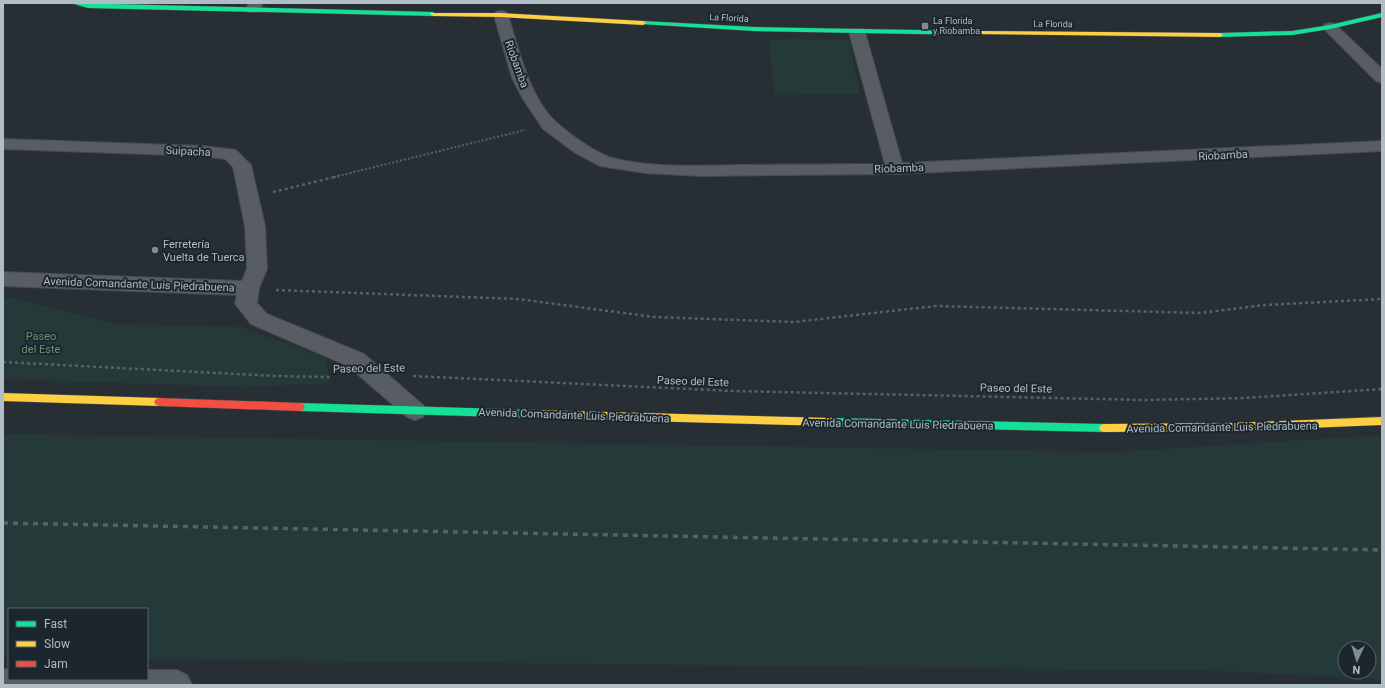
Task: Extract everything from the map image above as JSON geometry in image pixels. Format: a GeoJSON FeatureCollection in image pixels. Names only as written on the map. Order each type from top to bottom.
{"type":"FeatureCollection","features":[{"type":"Feature","properties":{"kind":"street","name":"La Florida"},"geometry":{"type":"LineString","coordinates":[[74,3],[88,6],[255,6],[501,15],[754,29],[857,32],[1197,36],[1292,33],[1330,27],[1382,15]]}},
{"type":"Feature","properties":{"kind":"street","name":"Riobamba"},"geometry":{"type":"LineString","coordinates":[[501,15],[520,78],[531,99],[549,125],[580,148],[606,162],[645,168],[701,171],[895,169],[1382,146]]}},
{"type":"Feature","properties":{"kind":"street"},"geometry":{"type":"LineString","coordinates":[[1330,27],[1382,78]]}},
{"type":"Feature","properties":{"kind":"street"},"geometry":{"type":"LineString","coordinates":[[857,32],[895,169]]}},
{"type":"Feature","properties":{"kind":"street","name":"Suipacha"},"geometry":{"type":"LineString","coordinates":[[3,144],[203,150],[230,154],[242,165],[255,226],[257,269],[249,288]]}},
{"type":"Feature","properties":{"kind":"street","name":"Avenida Comandante Luis Piedrabuena"},"geometry":{"type":"LineString","coordinates":[[3,279],[249,288],[246,304],[259,319],[284,331],[356,360],[415,411]]}},
{"type":"Feature","properties":{"kind":"street","name":"Avenida Comandante Luis Piedrabuena"},"geometry":{"type":"LineString","coordinates":[[3,397],[415,411],[1127,429],[1304,426],[1382,421]]}},
{"type":"Feature","properties":{"kind":"street"},"geometry":{"type":"LineString","coordinates":[[3,684],[177,685]]}},
{"type":"Feature","properties":{"kind":"path"},"geometry":{"type":"LineString","coordinates":[[250,198],[549,125]]}},
{"type":"Feature","properties":{"kind":"path"},"geometry":{"type":"LineString","coordinates":[[249,288],[518,299],[654,317],[794,322],[936,306],[1200,313],[1265,305],[1382,299]]}},
{"type":"Feature","properties":{"kind":"path","name":"Paseo del Este"},"geometry":{"type":"LineString","coordinates":[[3,362],[299,377],[429,376],[732,391],[1147,400],[1244,398],[1382,388]]}},
{"type":"Feature","properties":{"kind":"green space"},"geometry":{"type":"Polygon","coordinates":[[[769,39],[849,40],[860,94],[774,93],[769,39]]]}},
{"type":"Feature","properties":{"kind":"green space","name":"Paseo del Este"},"geometry":{"type":"Polygon","coordinates":[[[3,298],[19,299],[116,324],[240,327],[326,358],[330,383],[243,387],[3,379],[3,298]]]}},
{"type":"Feature","properties":{"kind":"green space"},"geometry":{"type":"Polygon","coordinates":[[[3,434],[1114,452],[1382,435],[1382,679],[1377,679],[1377,640],[1337,640],[1337,677],[1221,671],[148,659],[148,608],[8,608],[8,657],[3,657],[3,434]]]}},
{"type":"Feature","properties":{"kind":"railway"},"geometry":{"type":"LineString","coordinates":[[3,523],[1382,550]]}},
{"type":"Feature","properties":{"kind":"traffic: fast"},"geometry":{"type":"LineString","coordinates":[[74,3],[88,6],[433,14]]}},
{"type":"Feature","properties":{"kind":"traffic: fast"},"geometry":{"type":"LineString","coordinates":[[1220,35],[1292,33],[1330,27],[1382,15]]}},
{"type":"Feature","properties":{"kind":"traffic: fast"},"geometry":{"type":"LineString","coordinates":[[643,23],[754,29],[973,33]]}},
{"type":"Feature","properties":{"kind":"traffic: fast"},"geometry":{"type":"LineString","coordinates":[[300,407],[531,414]]}},
{"type":"Feature","properties":{"kind":"traffic: fast"},"geometry":{"type":"LineString","coordinates":[[830,422],[1104,428]]}},
{"type":"Feature","properties":{"kind":"traffic: slow"},"geometry":{"type":"LineString","coordinates":[[433,14],[501,15],[643,23]]}},
{"type":"Feature","properties":{"kind":"traffic: slow"},"geometry":{"type":"LineString","coordinates":[[973,33],[1220,35]]}},
{"type":"Feature","properties":{"kind":"traffic: slow"},"geometry":{"type":"LineString","coordinates":[[3,397],[159,402]]}},
{"type":"Feature","properties":{"kind":"traffic: slow"},"geometry":{"type":"LineString","coordinates":[[531,414],[830,422]]}},
{"type":"Feature","properties":{"kind":"traffic: slow"},"geometry":{"type":"LineString","coordinates":[[1104,428],[1231,427],[1382,421]]}},
{"type":"Feature","properties":{"kind":"traffic: jam"},"geometry":{"type":"LineString","coordinates":[[159,402],[300,407]]}},
{"type":"Feature","properties":{"kind":"place","name":"La Florida y Riobamba"},"geometry":{"type":"Point","coordinates":[925,26]}},
{"type":"Feature","properties":{"kind":"place","name":"Ferretería Vuelta de Tuerca"},"geometry":{"type":"Point","coordinates":[155,250]}}]}
